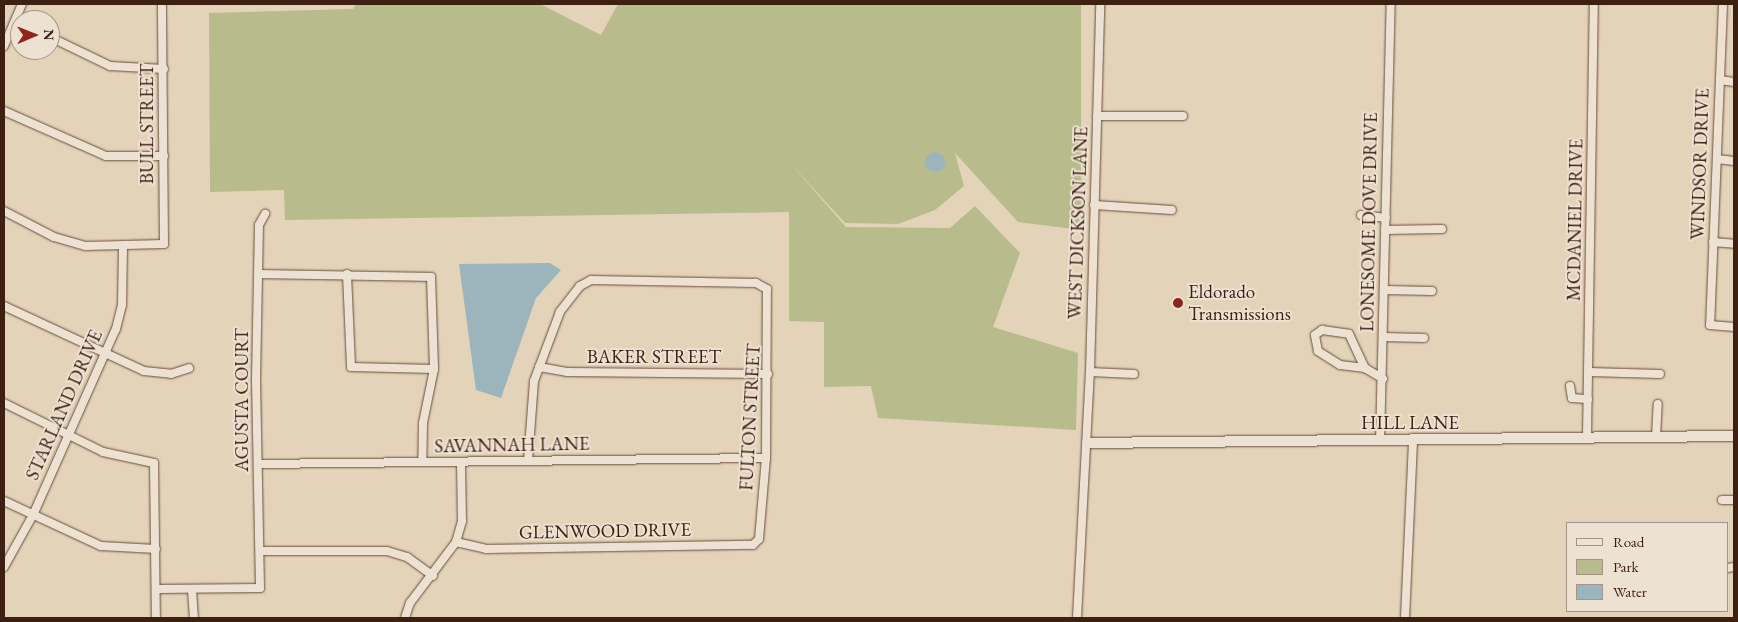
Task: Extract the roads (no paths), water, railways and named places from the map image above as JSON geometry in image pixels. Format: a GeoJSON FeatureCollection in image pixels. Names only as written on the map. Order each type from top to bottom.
{"type":"FeatureCollection","features":[{"type":"Feature","properties":{"kind":"street","name":"BULL STREET"},"geometry":{"type":"LineString","coordinates":[[123,248],[164,244],[162,4]]}},
{"type":"Feature","properties":{"kind":"street","name":"WEST DICKSON LANE"},"geometry":{"type":"LineString","coordinates":[[1076,618],[1090,372],[1100,4]]}},
{"type":"Feature","properties":{"kind":"street","name":"LONESOME DOVE DRIVE"},"geometry":{"type":"LineString","coordinates":[[1380,440],[1383,379],[1390,4]]}},
{"type":"Feature","properties":{"kind":"street","name":"MCDANIEL DRIVE"},"geometry":{"type":"LineString","coordinates":[[1587,437],[1594,4]]}},
{"type":"Feature","properties":{"kind":"street","name":"WINDSOR DRIVE"},"geometry":{"type":"LineString","coordinates":[[1723,4],[1710,326],[1734,327]]}},
{"type":"Feature","properties":{"kind":"street"},"geometry":{"type":"LineString","coordinates":[[4,46],[10,34]]}},
{"type":"Feature","properties":{"kind":"street"},"geometry":{"type":"LineString","coordinates":[[60,42],[110,66],[164,69]]}},
{"type":"Feature","properties":{"kind":"street"},"geometry":{"type":"LineString","coordinates":[[1720,80],[1734,82]]}},
{"type":"Feature","properties":{"kind":"street"},"geometry":{"type":"LineString","coordinates":[[4,111],[106,156],[164,156]]}},
{"type":"Feature","properties":{"kind":"street"},"geometry":{"type":"LineString","coordinates":[[1098,116],[1183,116]]}},
{"type":"Feature","properties":{"kind":"street"},"geometry":{"type":"LineString","coordinates":[[1717,159],[1734,162]]}},
{"type":"Feature","properties":{"kind":"street"},"geometry":{"type":"LineString","coordinates":[[1094,205],[1172,210]]}},
{"type":"Feature","properties":{"kind":"street"},"geometry":{"type":"LineString","coordinates":[[4,212],[70,242],[123,248]]}},
{"type":"Feature","properties":{"kind":"street","name":"AGUSTA COURT"},"geometry":{"type":"LineString","coordinates":[[192,590],[260,588],[258,464],[259,225],[265,214]]}},
{"type":"Feature","properties":{"kind":"street"},"geometry":{"type":"LineString","coordinates":[[1361,215],[1386,218]]}},
{"type":"Feature","properties":{"kind":"street"},"geometry":{"type":"LineString","coordinates":[[1385,230],[1442,229]]}},
{"type":"Feature","properties":{"kind":"street"},"geometry":{"type":"LineString","coordinates":[[1713,242],[1734,244]]}},
{"type":"Feature","properties":{"kind":"street","name":"STARLAND DRIVE"},"geometry":{"type":"LineString","coordinates":[[4,567],[33,515],[104,355],[122,305],[123,248]]}},
{"type":"Feature","properties":{"kind":"street"},"geometry":{"type":"LineString","coordinates":[[260,274],[347,274],[431,277],[434,369],[422,423],[422,462]]}},
{"type":"Feature","properties":{"kind":"street"},"geometry":{"type":"LineString","coordinates":[[347,274],[351,367],[434,369]]}},
{"type":"Feature","properties":{"kind":"street","name":"FULTON STREET"},"geometry":{"type":"LineString","coordinates":[[539,367],[560,312],[591,280],[756,283],[767,289],[768,374],[766,458],[759,539],[753,545]]}},
{"type":"Feature","properties":{"kind":"street"},"geometry":{"type":"LineString","coordinates":[[1384,290],[1432,291]]}},
{"type":"Feature","properties":{"kind":"street"},"geometry":{"type":"LineString","coordinates":[[4,306],[104,355],[144,371],[171,374],[188,368]]}},
{"type":"Feature","properties":{"kind":"street"},"geometry":{"type":"LineString","coordinates":[[1365,368],[1349,334],[1317,332],[1318,351],[1340,365],[1365,368],[1383,379]]}},
{"type":"Feature","properties":{"kind":"street"},"geometry":{"type":"LineString","coordinates":[[1383,337],[1424,338]]}},
{"type":"Feature","properties":{"kind":"street"},"geometry":{"type":"LineString","coordinates":[[528,460],[529,407],[539,367]]}},
{"type":"Feature","properties":{"kind":"street","name":"BAKER STREET"},"geometry":{"type":"LineString","coordinates":[[539,367],[567,372],[768,374]]}},
{"type":"Feature","properties":{"kind":"street"},"geometry":{"type":"LineString","coordinates":[[1090,372],[1134,374]]}},
{"type":"Feature","properties":{"kind":"street"},"geometry":{"type":"LineString","coordinates":[[1589,372],[1660,374]]}},
{"type":"Feature","properties":{"kind":"street"},"geometry":{"type":"LineString","coordinates":[[1570,386],[1572,398],[1588,398]]}},
{"type":"Feature","properties":{"kind":"street"},"geometry":{"type":"LineString","coordinates":[[4,403],[104,452],[154,463],[156,618]]}},
{"type":"Feature","properties":{"kind":"street"},"geometry":{"type":"LineString","coordinates":[[1656,436],[1658,404]]}},
{"type":"Feature","properties":{"kind":"street","name":"HILL LANE"},"geometry":{"type":"LineString","coordinates":[[1087,443],[1413,441],[1734,436]]}},
{"type":"Feature","properties":{"kind":"street"},"geometry":{"type":"LineString","coordinates":[[1405,618],[1413,441]]}},
{"type":"Feature","properties":{"kind":"street","name":"SAVANNAH LANE"},"geometry":{"type":"LineString","coordinates":[[258,464],[766,458]]}},
{"type":"Feature","properties":{"kind":"street"},"geometry":{"type":"LineString","coordinates":[[405,618],[410,603],[433,576],[456,542],[462,521],[461,462]]}},
{"type":"Feature","properties":{"kind":"street"},"geometry":{"type":"LineString","coordinates":[[1722,500],[1734,500]]}},
{"type":"Feature","properties":{"kind":"street"},"geometry":{"type":"LineString","coordinates":[[4,501],[101,546],[156,549]]}},
{"type":"Feature","properties":{"kind":"street","name":"GLENWOOD DRIVE"},"geometry":{"type":"LineString","coordinates":[[456,542],[486,549],[753,545]]}},
{"type":"Feature","properties":{"kind":"street"},"geometry":{"type":"LineString","coordinates":[[260,551],[386,552],[406,557],[433,576]]}},
{"type":"Feature","properties":{"kind":"street"},"geometry":{"type":"LineString","coordinates":[[157,589],[192,590],[194,618]]}},
{"type":"Feature","properties":{"kind":"water"},"geometry":{"type":"Polygon","coordinates":[[[935,152],[942,155],[945,162],[942,169],[935,172],[928,169],[925,162],[928,155],[935,152]]]}},
{"type":"Feature","properties":{"kind":"water"},"geometry":{"type":"Polygon","coordinates":[[[550,263],[561,270],[536,298],[501,398],[476,390],[459,264],[550,263]]]}},
{"type":"Feature","properties":{"kind":"place","name":"Eldorado Transmissions"},"geometry":{"type":"Point","coordinates":[1178,303]}}]}
